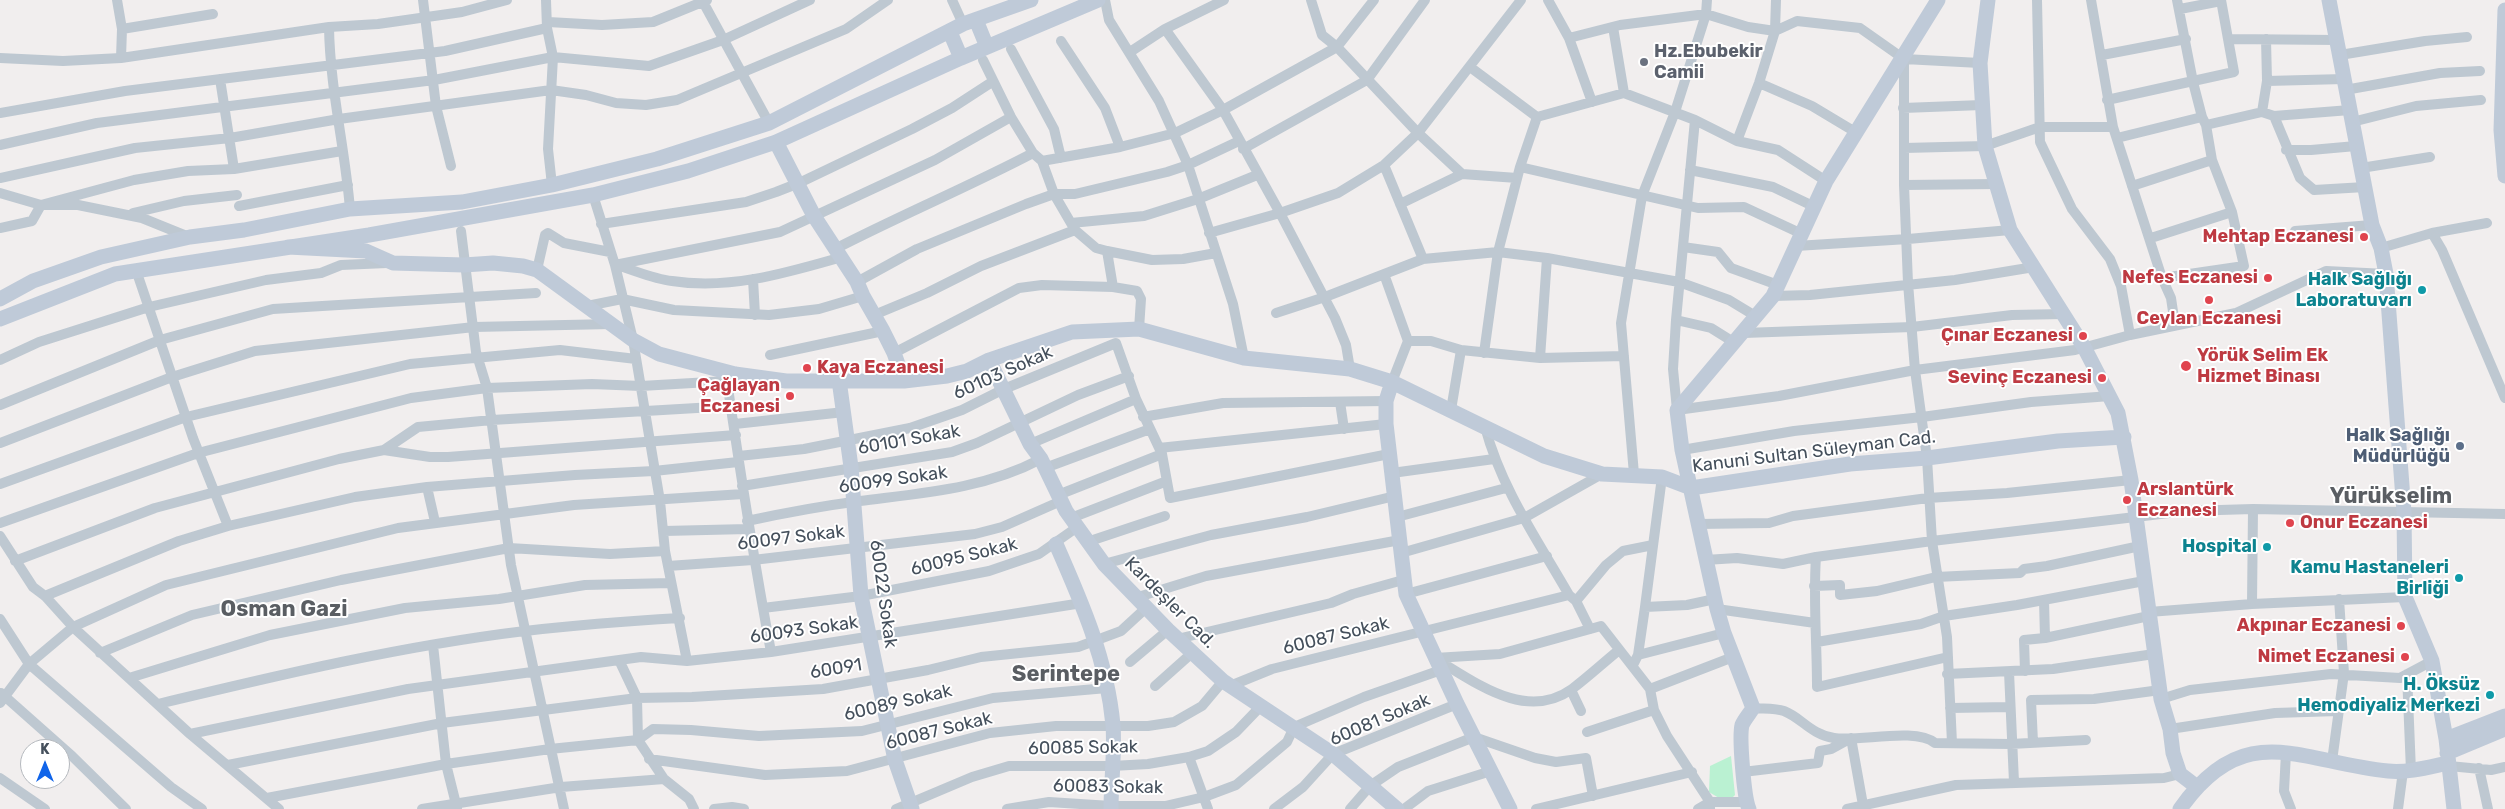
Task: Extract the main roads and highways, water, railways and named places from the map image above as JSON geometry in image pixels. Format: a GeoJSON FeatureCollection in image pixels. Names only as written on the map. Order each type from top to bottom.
{"type":"FeatureCollection","features":[{"type":"Feature","properties":{"kind":"place","name":"Hz.Ebubekir Camii"},"geometry":{"type":"Point","coordinates":[1644,62]}},
{"type":"Feature","properties":{"kind":"place","name":"Mehtap Eczanesi"},"geometry":{"type":"Point","coordinates":[2364,237]}},
{"type":"Feature","properties":{"kind":"place","name":"Nefes Eczanesi"},"geometry":{"type":"Point","coordinates":[2268,278]}},
{"type":"Feature","properties":{"kind":"place","name":"Halk Sağlığı Laboratuvarı"},"geometry":{"type":"Point","coordinates":[2422,290]}},
{"type":"Feature","properties":{"kind":"place","name":"Ceylan Eczanesi"},"geometry":{"type":"Point","coordinates":[2209,300]}},
{"type":"Feature","properties":{"kind":"place","name":"Çınar Eczanesi"},"geometry":{"type":"Point","coordinates":[2083,336]}},
{"type":"Feature","properties":{"kind":"place","name":"Yörük Selim Ek Hizmet Binası"},"geometry":{"type":"Point","coordinates":[2186,366]}},
{"type":"Feature","properties":{"kind":"place","name":"Kaya Eczanesi"},"geometry":{"type":"Point","coordinates":[807,368]}},
{"type":"Feature","properties":{"kind":"place","name":"Sevinç Eczanesi"},"geometry":{"type":"Point","coordinates":[2102,378]}},
{"type":"Feature","properties":{"kind":"place","name":"Çağlayan Eczanesi"},"geometry":{"type":"Point","coordinates":[790,396]}},
{"type":"Feature","properties":{"kind":"place","name":"Halk Sağlığı Müdürlüğü"},"geometry":{"type":"Point","coordinates":[2460,446]}},
{"type":"Feature","properties":{"kind":"place","name":"Arslantürk Eczanesi"},"geometry":{"type":"Point","coordinates":[2127,500]}},
{"type":"Feature","properties":{"kind":"place","name":"Onur Eczanesi"},"geometry":{"type":"Point","coordinates":[2290,523]}},
{"type":"Feature","properties":{"kind":"place","name":"Hospital"},"geometry":{"type":"Point","coordinates":[2267,547]}},
{"type":"Feature","properties":{"kind":"place","name":"Kamu Hastaneleri Birliği"},"geometry":{"type":"Point","coordinates":[2459,578]}},
{"type":"Feature","properties":{"kind":"place","name":"Akpınar Eczanesi"},"geometry":{"type":"Point","coordinates":[2401,626]}},
{"type":"Feature","properties":{"kind":"place","name":"Nimet Eczanesi"},"geometry":{"type":"Point","coordinates":[2405,657]}},
{"type":"Feature","properties":{"kind":"place","name":"H. Öksüz Hemodiyaliz Merkezi"},"geometry":{"type":"Point","coordinates":[2490,695]}},
{"type":"Feature","properties":{"kind":"district","name":"Yürükselim"},"geometry":{"type":"Point","coordinates":[2391,497]}},
{"type":"Feature","properties":{"kind":"district","name":"Osman Gazi"},"geometry":{"type":"Point","coordinates":[284,610]}},
{"type":"Feature","properties":{"kind":"district","name":"Serintepe"},"geometry":{"type":"Point","coordinates":[1066,675]}}]}
